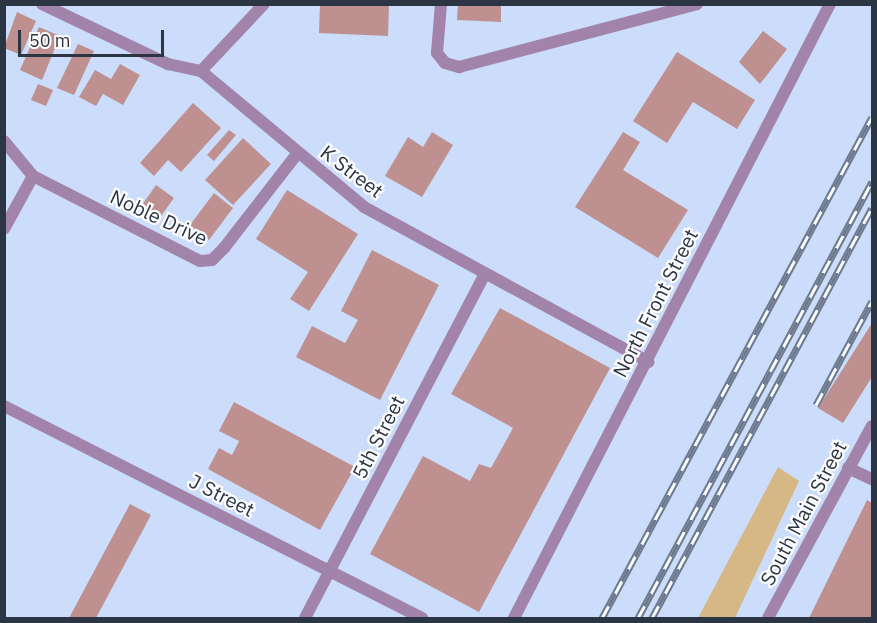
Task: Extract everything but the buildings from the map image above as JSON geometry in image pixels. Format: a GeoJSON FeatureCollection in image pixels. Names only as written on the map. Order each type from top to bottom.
{"type":"FeatureCollection","features":[{"type":"Feature","properties":{"kind":"street","name":"K Street"},"geometry":{"type":"LineString","coordinates":[[42,4],[168,64],[201,71],[297,154],[364,207],[648,362]]}},
{"type":"Feature","properties":{"kind":"street"},"geometry":{"type":"LineString","coordinates":[[201,71],[264,4]]}},
{"type":"Feature","properties":{"kind":"street"},"geometry":{"type":"LineString","coordinates":[[441,4],[437,52],[445,63],[459,67],[697,4]]}},
{"type":"Feature","properties":{"kind":"street","name":"North Front Street"},"geometry":{"type":"LineString","coordinates":[[514,618],[648,362],[830,4]]}},
{"type":"Feature","properties":{"kind":"street"},"geometry":{"type":"LineString","coordinates":[[4,141],[33,176],[4,229]]}},
{"type":"Feature","properties":{"kind":"street","name":"Noble Drive"},"geometry":{"type":"LineString","coordinates":[[33,176],[200,261],[212,260],[224,248],[297,154]]}},
{"type":"Feature","properties":{"kind":"street","name":"5th Street"},"geometry":{"type":"LineString","coordinates":[[305,618],[485,273]]}},
{"type":"Feature","properties":{"kind":"street","name":"J Street"},"geometry":{"type":"LineString","coordinates":[[4,406],[422,618]]}},
{"type":"Feature","properties":{"kind":"street","name":"South Main Street"},"geometry":{"type":"LineString","coordinates":[[768,618],[873,426]]}},
{"type":"Feature","properties":{"kind":"street"},"geometry":{"type":"LineString","coordinates":[[848,468],[873,479]]}},
{"type":"Feature","properties":{"kind":"shaded area"},"geometry":{"type":"Polygon","coordinates":[[[778,467],[799,481],[735,618],[698,618],[778,467]]]}},
{"type":"Feature","properties":{"kind":"railway"},"geometry":{"type":"LineString","coordinates":[[602,618],[872,117]]}},
{"type":"Feature","properties":{"kind":"railway"},"geometry":{"type":"LineString","coordinates":[[638,618],[872,182]]}},
{"type":"Feature","properties":{"kind":"railway"},"geometry":{"type":"LineString","coordinates":[[652,618],[872,208]]}},
{"type":"Feature","properties":{"kind":"railway"},"geometry":{"type":"LineString","coordinates":[[816,405],[872,301]]}}]}
